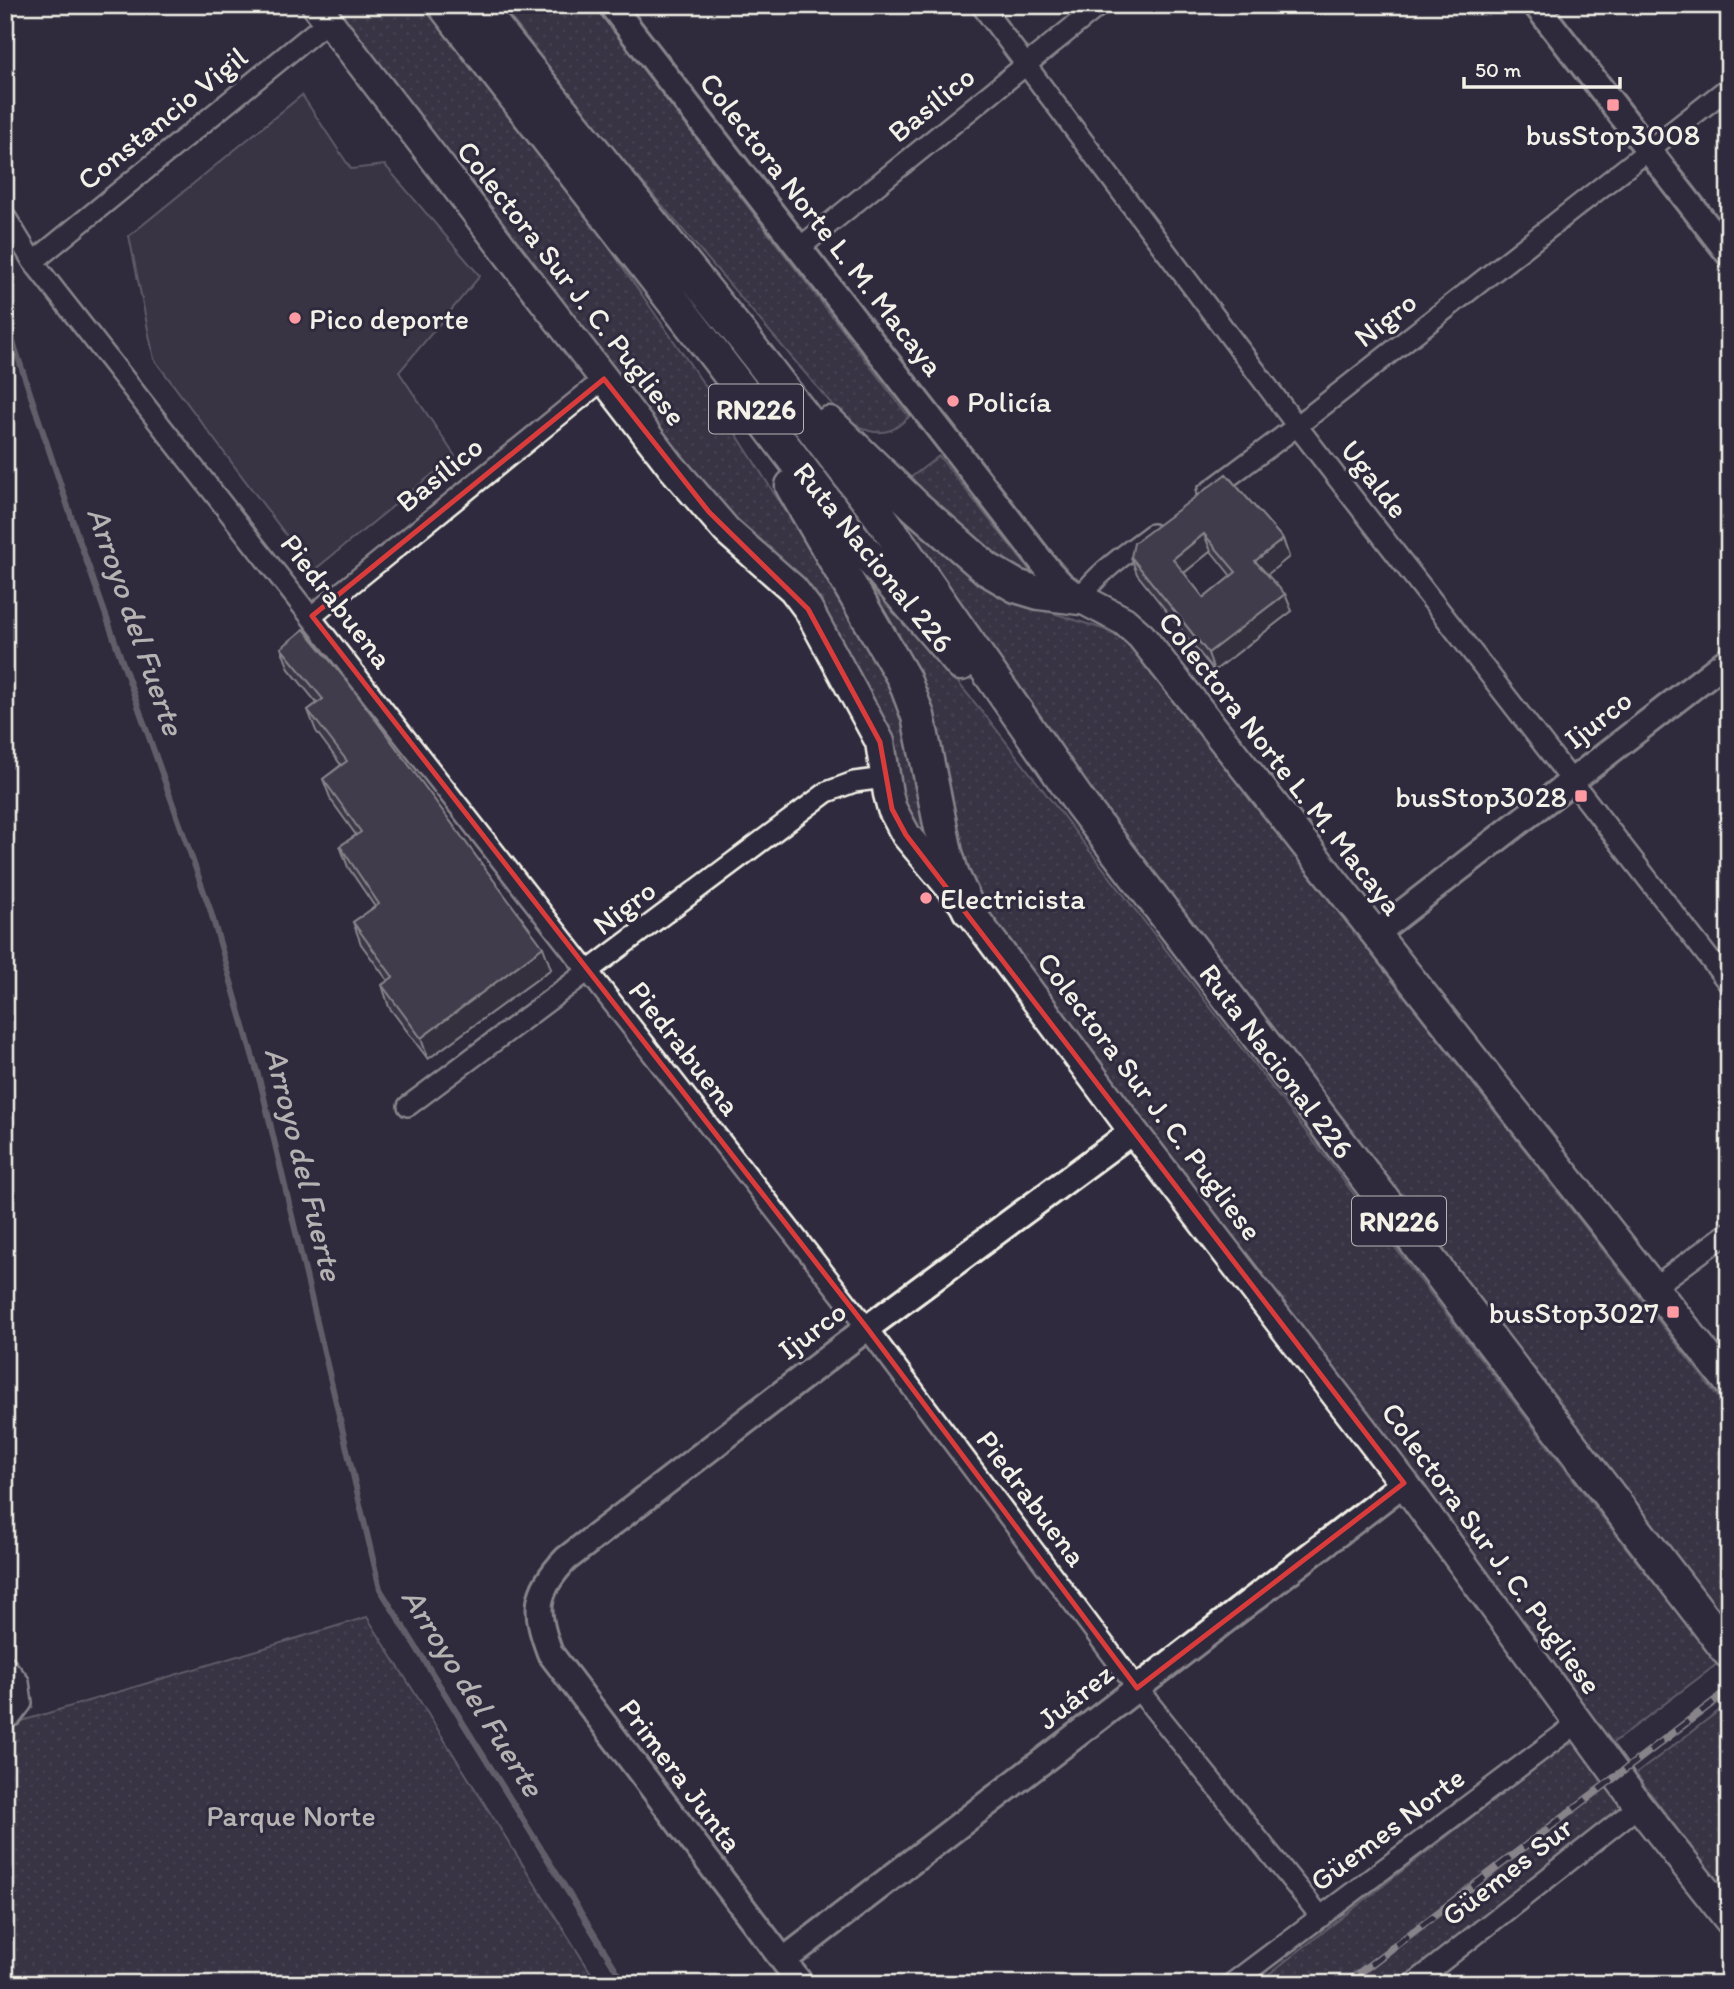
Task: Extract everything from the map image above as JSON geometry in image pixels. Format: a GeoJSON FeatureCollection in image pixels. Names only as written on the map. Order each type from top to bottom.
{"type":"FeatureCollection","features":[{"type":"Feature","properties":{"kind":"highway","name":"Ruta Nacional 226"},"geometry":{"type":"LineString","coordinates":[[444,5],[854,539],[1080,803]]}},
{"type":"Feature","properties":{"kind":"highway","name":"Ruta Nacional 226"},"geometry":{"type":"LineString","coordinates":[[477,5],[742,336],[880,516],[1080,803],[1724,1645]]}},
{"type":"Feature","properties":{"kind":"highway"},"geometry":{"type":"LineString","coordinates":[[742,336],[887,480],[988,569],[1016,586],[1039,593],[1080,598]]}},
{"type":"Feature","properties":{"kind":"highway"},"geometry":{"type":"LineString","coordinates":[[717,358],[904,679],[918,716],[946,853],[953,876],[969,910]]}},
{"type":"Feature","properties":{"kind":"main road","name":"Colectora Sur J. C. Pugliese"},"geometry":{"type":"LineString","coordinates":[[322,13],[709,512],[793,589],[808,609],[880,742],[892,809],[905,835],[969,910],[1133,1130],[1404,1483],[1639,1806],[1729,1920]]}},
{"type":"Feature","properties":{"kind":"main road","name":"Colectora Norte L. M. Macaya"},"geometry":{"type":"LineString","coordinates":[[1080,598],[1124,621],[1141,636],[1729,1383]]}},
{"type":"Feature","properties":{"kind":"street","name":"Colectora Norte L. M. Macaya"},"geometry":{"type":"LineString","coordinates":[[611,5],[1049,571],[1080,598]]}},
{"type":"Feature","properties":{"kind":"street","name":"Ugalde"},"geometry":{"type":"LineString","coordinates":[[981,5],[1297,426],[1729,984]]}},
{"type":"Feature","properties":{"kind":"street","name":"Basílico"},"geometry":{"type":"LineString","coordinates":[[798,249],[1100,5]]}},
{"type":"Feature","properties":{"kind":"street"},"geometry":{"type":"LineString","coordinates":[[1536,5],[1729,254]]}},
{"type":"Feature","properties":{"kind":"street","name":"Constancio Vigil"},"geometry":{"type":"LineString","coordinates":[[33,261],[322,13]]}},
{"type":"Feature","properties":{"kind":"street","name":"Nigro"},"geometry":{"type":"LineString","coordinates":[[1197,501],[1297,426],[1729,87]]}},
{"type":"Feature","properties":{"kind":"street","name":"Piedrabuena"},"geometry":{"type":"LineString","coordinates":[[5,216],[33,261],[867,1328],[1137,1688],[1321,1917]]}},
{"type":"Feature","properties":{"kind":"street","name":"Basílico"},"geometry":{"type":"LineString","coordinates":[[312,616],[604,379]]}},
{"type":"Feature","properties":{"kind":"street"},"geometry":{"type":"LineString","coordinates":[[1080,598],[1108,567],[1163,526]]}},
{"type":"Feature","properties":{"kind":"street","name":"Ijurco"},"geometry":{"type":"LineString","coordinates":[[1375,934],[1729,659]]}},
{"type":"Feature","properties":{"kind":"street","name":"Nigro"},"geometry":{"type":"LineString","coordinates":[[408,1106],[827,792],[854,782],[885,778]]}},
{"type":"Feature","properties":{"kind":"street","name":"Ijurco"},"geometry":{"type":"LineString","coordinates":[[541,1592],[548,1579],[566,1559],[867,1328],[1133,1130]]}},
{"type":"Feature","properties":{"kind":"street"},"geometry":{"type":"LineString","coordinates":[[1654,1287],[1729,1232]]}},
{"type":"Feature","properties":{"kind":"street","name":"Juárez"},"geometry":{"type":"LineString","coordinates":[[784,1960],[1404,1483]]}},
{"type":"Feature","properties":{"kind":"street","name":"Primera Junta"},"geometry":{"type":"LineString","coordinates":[[541,1592],[539,1611],[543,1635],[550,1653],[801,1984]]}},
{"type":"Feature","properties":{"kind":"street"},"geometry":{"type":"LineString","coordinates":[[5,1665],[19,1682],[22,1703],[12,1716],[5,1718]]}},
{"type":"Feature","properties":{"kind":"street","name":"Güemes Norte"},"geometry":{"type":"LineString","coordinates":[[1231,1984],[1578,1722]]}},
{"type":"Feature","properties":{"kind":"street","name":"Güemes Sur"},"geometry":{"type":"LineString","coordinates":[[1413,1984],[1639,1806]]}},
{"type":"Feature","properties":{"kind":"highlighted area"},"geometry":{"type":"Polygon","coordinates":[[[604,379],[709,512],[808,609],[880,742],[892,809],[906,835],[1404,1483],[1137,1688],[867,1328],[312,616],[604,379]]]}},
{"type":"Feature","properties":{"kind":"green space"},"geometry":{"type":"Polygon","coordinates":[[[333,5],[429,5],[483,72],[599,233],[710,393],[877,654],[903,713],[928,845],[909,819],[898,785],[899,765],[894,736],[826,621],[727,516],[333,5]]]}},
{"type":"Feature","properties":{"kind":"green space"},"geometry":{"type":"Polygon","coordinates":[[[501,5],[594,5],[909,417],[891,430],[873,432],[857,425],[829,401],[613,148],[501,5]]]}},
{"type":"Feature","properties":{"kind":"green space","name":"Pico deporte"},"geometry":{"type":"Polygon","coordinates":[[[302,95],[351,169],[385,165],[480,276],[399,372],[455,456],[313,571],[154,359],[129,236],[302,95]]]}},
{"type":"Feature","properties":{"kind":"green space"},"geometry":{"type":"Polygon","coordinates":[[[939,456],[1032,573],[1028,580],[1021,580],[906,481],[939,456]]]}},
{"type":"Feature","properties":{"kind":"green space"},"geometry":{"type":"Polygon","coordinates":[[[858,467],[1019,602],[1103,629],[1128,643],[1729,1411],[1729,1629],[1056,744],[858,467]]]}},
{"type":"Feature","properties":{"kind":"green space"},"geometry":{"type":"Polygon","coordinates":[[[846,556],[990,721],[1640,1566],[1706,1646],[1729,1655],[1610,1745],[981,905],[846,556]]]}},
{"type":"Feature","properties":{"kind":"green space","name":"Parque Norte"},"geometry":{"type":"Polygon","coordinates":[[[367,1617],[598,1984],[5,1984],[5,1726],[367,1617]]]}},
{"type":"Feature","properties":{"kind":"green space"},"geometry":{"type":"Polygon","coordinates":[[[1729,1703],[1729,1898],[1636,1774],[1729,1703]]]}},
{"type":"Feature","properties":{"kind":"green space"},"geometry":{"type":"Polygon","coordinates":[[[1575,1742],[1591,1750],[1625,1804],[1617,1813],[1395,1984],[1256,1984],[1561,1748],[1575,1742]]]}},
{"type":"Feature","properties":{"kind":"building"},"geometry":{"type":"Polygon","coordinates":[[[1226,474],[1283,539],[1255,561],[1285,594],[1208,653],[1131,557],[1134,543],[1226,474]],[[1204,534],[1173,559],[1204,598],[1236,572],[1204,534]]]}},
{"type":"Feature","properties":{"kind":"building"},"geometry":{"type":"Polygon","coordinates":[[[304,629],[347,681],[543,947],[421,1038],[382,985],[393,977],[353,922],[379,904],[340,846],[361,832],[323,779],[347,761],[308,710],[323,699],[281,648],[304,629]]]}},
{"type":"Feature","properties":{"kind":"waterway","name":"Arroyo del Fuerte"},"geometry":{"type":"LineString","coordinates":[[5,318],[77,534],[210,909],[262,1089],[380,1589],[625,1984]]}},
{"type":"Feature","properties":{"kind":"railway"},"geometry":{"type":"LineString","coordinates":[[1345,1984],[1729,1690]]}},
{"type":"Feature","properties":{"kind":"place","name":"busStop3008"},"geometry":{"type":"Point","coordinates":[1613,105]}},
{"type":"Feature","properties":{"kind":"place","name":"Pico deporte"},"geometry":{"type":"Point","coordinates":[295,318]}},
{"type":"Feature","properties":{"kind":"place","name":"Policía"},"geometry":{"type":"Point","coordinates":[953,401]}},
{"type":"Feature","properties":{"kind":"place","name":"busStop3028"},"geometry":{"type":"Point","coordinates":[1581,796]}},
{"type":"Feature","properties":{"kind":"place","name":"Electricista"},"geometry":{"type":"Point","coordinates":[926,898]}},
{"type":"Feature","properties":{"kind":"place","name":"busStop3027"},"geometry":{"type":"Point","coordinates":[1673,1312]}}]}
